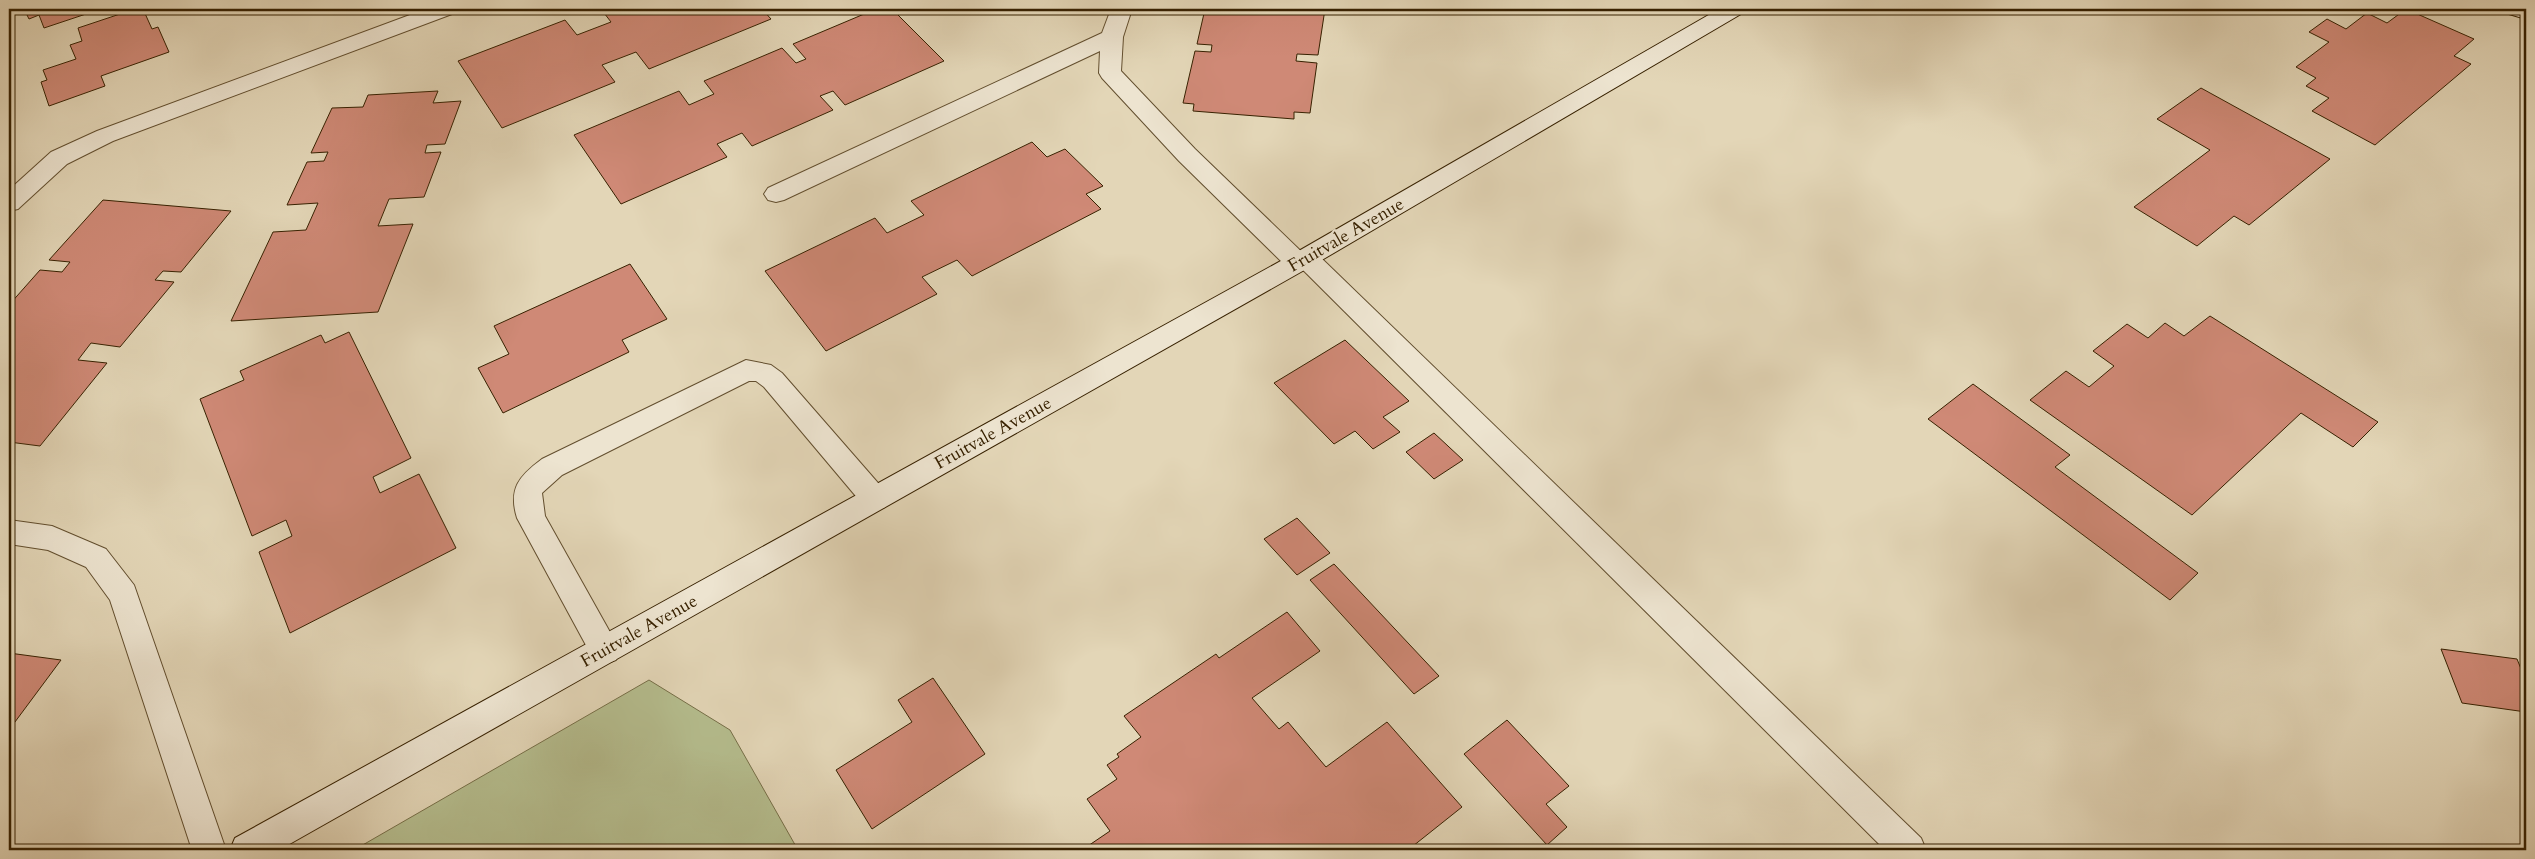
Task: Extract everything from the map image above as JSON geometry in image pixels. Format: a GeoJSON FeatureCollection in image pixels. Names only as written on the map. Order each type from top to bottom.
{"type":"FeatureCollection","features":[{"type":"Feature","properties":{"kind":"main road"},"geometry":{"type":"LineString","coordinates":[[9,203],[59,158],[105,136],[445,9]]}},
{"type":"Feature","properties":{"kind":"main road"},"geometry":{"type":"LineString","coordinates":[[1121,9],[1112,38],[1110,73],[1187,156],[1302,261],[1909,850]]}},
{"type":"Feature","properties":{"kind":"main road","name":"Fruitvale Avenue"},"geometry":{"type":"LineString","coordinates":[[247,850],[1302,261],[1734,9]]}},
{"type":"Feature","properties":{"kind":"main road"},"geometry":{"type":"LineString","coordinates":[[2516,9],[2526,13]]}},
{"type":"Feature","properties":{"kind":"main road"},"geometry":{"type":"LineString","coordinates":[[776,194],[1112,38]]}},
{"type":"Feature","properties":{"kind":"main road"},"geometry":{"type":"LineString","coordinates":[[605,650],[531,518],[526,504],[526,493],[537,479],[552,467],[746,370],[762,372],[774,380],[875,499]]}},
{"type":"Feature","properties":{"kind":"main road"},"geometry":{"type":"LineString","coordinates":[[9,532],[52,538],[96,558],[123,594],[209,850]]}},
{"type":"Feature","properties":{"kind":"green space"},"geometry":{"type":"Polygon","coordinates":[[[649,680],[730,730],[798,850],[354,850],[649,680]]]}},
{"type":"Feature","properties":{"kind":"building"},"geometry":{"type":"Polygon","coordinates":[[[24,9],[101,9],[44,28],[39,15],[29,19],[24,9]]]}},
{"type":"Feature","properties":{"kind":"building"},"geometry":{"type":"Polygon","coordinates":[[[135,9],[143,9],[152,29],[158,27],[169,52],[101,76],[105,86],[49,106],[41,82],[47,80],[43,70],[76,59],[70,45],[82,41],[78,28],[135,9]]]}},
{"type":"Feature","properties":{"kind":"building"},"geometry":{"type":"Polygon","coordinates":[[[601,9],[762,9],[771,19],[649,69],[636,52],[602,65],[615,82],[502,128],[458,61],[565,20],[577,35],[611,22],[601,9]]]}},
{"type":"Feature","properties":{"kind":"building"},"geometry":{"type":"Polygon","coordinates":[[[876,9],[892,9],[944,61],[845,105],[833,91],[820,96],[833,110],[752,146],[742,133],[717,144],[727,157],[621,204],[574,135],[679,91],[689,105],[714,94],[704,81],[782,48],[796,63],[806,59],[793,44],[876,9]]]}},
{"type":"Feature","properties":{"kind":"building"},"geometry":{"type":"Polygon","coordinates":[[[1205,9],[1325,9],[1318,55],[1297,54],[1296,61],[1317,63],[1310,113],[1294,112],[1294,119],[1193,111],[1194,104],[1183,103],[1195,51],[1211,52],[1212,45],[1197,44],[1205,9]]]}},
{"type":"Feature","properties":{"kind":"building"},"geometry":{"type":"Polygon","coordinates":[[[2406,9],[2474,39],[2454,56],[2471,64],[2375,145],[2312,111],[2329,98],[2306,86],[2316,78],[2296,67],[2329,42],[2309,32],[2327,19],[2346,29],[2367,13],[2387,23],[2406,9]]]}},
{"type":"Feature","properties":{"kind":"building"},"geometry":{"type":"Polygon","coordinates":[[[2201,88],[2330,159],[2249,225],[2234,216],[2197,246],[2134,207],[2210,150],[2157,119],[2201,88]]]}},
{"type":"Feature","properties":{"kind":"building"},"geometry":{"type":"Polygon","coordinates":[[[438,91],[433,103],[461,101],[445,144],[427,145],[425,153],[441,152],[424,197],[389,199],[378,226],[413,224],[378,312],[231,321],[273,232],[306,230],[318,203],[287,205],[307,162],[324,161],[328,152],[311,153],[332,108],[363,107],[368,95],[438,91]]]}},
{"type":"Feature","properties":{"kind":"building"},"geometry":{"type":"Polygon","coordinates":[[[1032,142],[1047,157],[1065,149],[1103,186],[1086,194],[1101,209],[972,276],[957,260],[922,277],[937,294],[826,351],[765,271],[875,218],[887,233],[924,215],[911,201],[1032,142]]]}},
{"type":"Feature","properties":{"kind":"building"},"geometry":{"type":"Polygon","coordinates":[[[103,200],[231,211],[181,272],[163,271],[155,280],[174,282],[120,347],[91,343],[78,360],[107,363],[40,446],[9,442],[9,342],[12,338],[9,338],[9,305],[40,270],[62,272],[70,262],[49,260],[103,200]]]}},
{"type":"Feature","properties":{"kind":"building"},"geometry":{"type":"Polygon","coordinates":[[[630,264],[667,319],[622,340],[629,352],[503,413],[478,368],[509,354],[494,326],[630,264]]]}},
{"type":"Feature","properties":{"kind":"building"},"geometry":{"type":"Polygon","coordinates":[[[2210,316],[2378,422],[2353,447],[2301,413],[2192,515],[2030,400],[2066,371],[2089,387],[2114,366],[2093,351],[2127,324],[2148,338],[2165,323],[2184,336],[2210,316]]]}},
{"type":"Feature","properties":{"kind":"building"},"geometry":{"type":"Polygon","coordinates":[[[349,332],[411,458],[373,477],[380,493],[419,474],[456,548],[290,633],[259,552],[292,536],[286,520],[252,536],[200,399],[244,380],[240,371],[321,335],[325,343],[349,332]]]}},
{"type":"Feature","properties":{"kind":"building"},"geometry":{"type":"Polygon","coordinates":[[[1345,340],[1409,401],[1383,417],[1400,432],[1373,449],[1355,431],[1334,444],[1274,383],[1345,340]]]}},
{"type":"Feature","properties":{"kind":"building"},"geometry":{"type":"Polygon","coordinates":[[[1973,384],[2070,455],[2055,467],[2198,573],[2170,600],[1928,419],[1973,384]]]}},
{"type":"Feature","properties":{"kind":"building"},"geometry":{"type":"Polygon","coordinates":[[[1434,433],[1463,460],[1434,479],[1406,452],[1434,433]]]}},
{"type":"Feature","properties":{"kind":"building"},"geometry":{"type":"Polygon","coordinates":[[[1297,518],[1330,553],[1297,575],[1264,539],[1297,518]]]}},
{"type":"Feature","properties":{"kind":"building"},"geometry":{"type":"Polygon","coordinates":[[[1334,564],[1439,676],[1414,694],[1310,580],[1334,564]]]}},
{"type":"Feature","properties":{"kind":"building"},"geometry":{"type":"Polygon","coordinates":[[[1287,612],[1320,651],[1252,698],[1279,729],[1288,722],[1326,767],[1387,722],[1462,807],[1408,850],[1082,850],[1110,831],[1087,799],[1117,779],[1107,765],[1119,757],[1117,754],[1141,737],[1124,716],[1216,654],[1219,658],[1287,612]]]}},
{"type":"Feature","properties":{"kind":"building"},"geometry":{"type":"Polygon","coordinates":[[[2441,649],[2517,659],[2526,681],[2526,712],[2462,703],[2441,649]]]}},
{"type":"Feature","properties":{"kind":"building"},"geometry":{"type":"Polygon","coordinates":[[[9,653],[61,660],[9,730],[9,653]]]}},
{"type":"Feature","properties":{"kind":"building"},"geometry":{"type":"Polygon","coordinates":[[[933,678],[985,754],[872,829],[836,770],[912,722],[898,700],[933,678]]]}},
{"type":"Feature","properties":{"kind":"building"},"geometry":{"type":"Polygon","coordinates":[[[1507,720],[1569,786],[1546,804],[1567,827],[1547,845],[1464,754],[1507,720]]]}}]}
